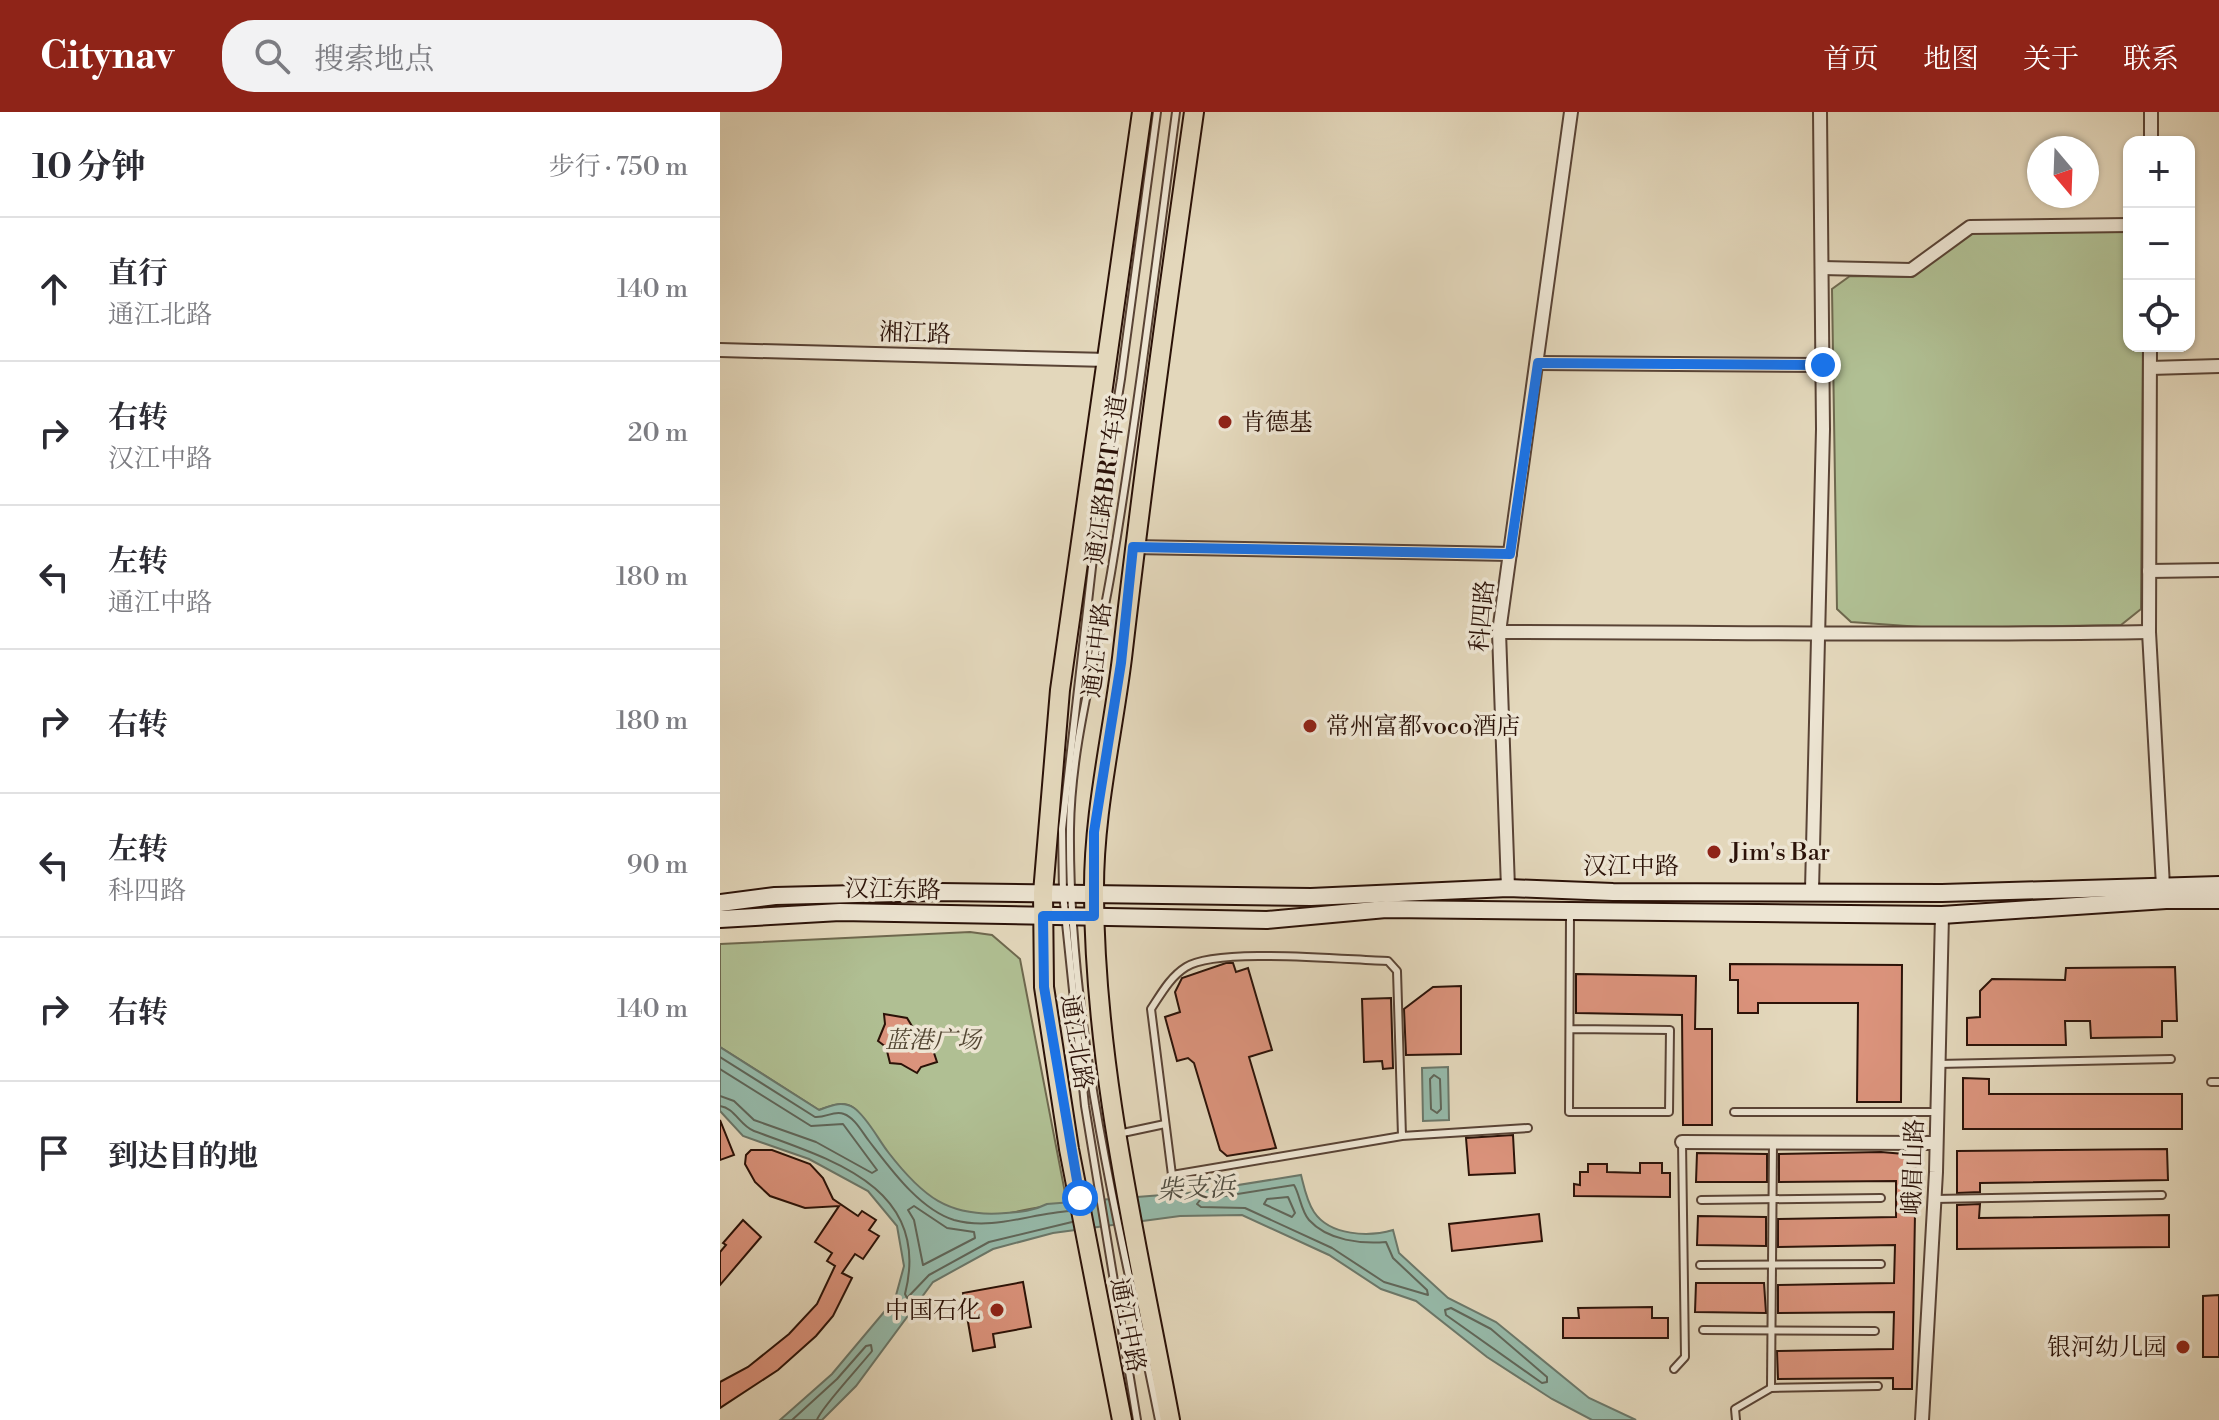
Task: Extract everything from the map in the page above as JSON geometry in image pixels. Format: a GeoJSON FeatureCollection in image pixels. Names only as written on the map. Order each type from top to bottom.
{"type":"FeatureCollection","features":[{"type":"Feature","properties":{"kind":"main road","name":"通江中路"},"geometry":{"type":"LineString","coordinates":[[1043,893],[1060,690],[1142,112]]}},
{"type":"Feature","properties":{"kind":"main road","name":"通江中路"},"geometry":{"type":"LineString","coordinates":[[1170,1420],[1122,1195],[1096,978],[1094,832],[1121,663],[1133,547],[1194,112]]}},
{"type":"Feature","properties":{"kind":"main road","name":"汉江中路"},"geometry":{"type":"LineString","coordinates":[[1043,893],[1311,897],[1508,888],[1613,892],[1812,890],[1942,893],[2219,885]]}},
{"type":"Feature","properties":{"kind":"main road","name":"汉江东路"},"geometry":{"type":"LineString","coordinates":[[720,903],[775,896],[1043,893]]}},
{"type":"Feature","properties":{"kind":"main road","name":"通江北路"},"geometry":{"type":"LineString","coordinates":[[1043,893],[1044,987],[1087,1238]]}},
{"type":"Feature","properties":{"kind":"main road","name":"汉江中路"},"geometry":{"type":"LineString","coordinates":[[1069,916],[1267,920],[1386,909],[1942,915],[2166,900],[2219,900]]}},
{"type":"Feature","properties":{"kind":"main road","name":"汉江东路"},"geometry":{"type":"LineString","coordinates":[[720,919],[840,912],[1069,916]]}},
{"type":"Feature","properties":{"kind":"main road","name":"通江中路"},"geometry":{"type":"LineString","coordinates":[[1087,1238],[1122,1420]]}},
{"type":"Feature","properties":{"kind":"street","name":"科四路"},"geometry":{"type":"LineString","coordinates":[[1508,888],[1499,632],[1571,112]]}},
{"type":"Feature","properties":{"kind":"street"},"geometry":{"type":"LineString","coordinates":[[1812,890],[1823,365],[1820,112]]}},
{"type":"Feature","properties":{"kind":"street"},"geometry":{"type":"LineString","coordinates":[[2151,112],[2151,136]]}},
{"type":"Feature","properties":{"kind":"street"},"geometry":{"type":"LineString","coordinates":[[1822,268],[1911,270],[1970,227],[2123,225]]}},
{"type":"Feature","properties":{"kind":"street","name":"湘江路"},"geometry":{"type":"LineString","coordinates":[[720,350],[1108,360]]}},
{"type":"Feature","properties":{"kind":"street"},"geometry":{"type":"LineString","coordinates":[[2150,352],[2149,632],[2163,886]]}},
{"type":"Feature","properties":{"kind":"street"},"geometry":{"type":"LineString","coordinates":[[1538,363],[1823,365]]}},
{"type":"Feature","properties":{"kind":"street"},"geometry":{"type":"LineString","coordinates":[[2150,368],[2219,366]]}},
{"type":"Feature","properties":{"kind":"street"},"geometry":{"type":"LineString","coordinates":[[1133,547],[1510,554]]}},
{"type":"Feature","properties":{"kind":"street"},"geometry":{"type":"LineString","coordinates":[[2149,571],[2219,570]]}},
{"type":"Feature","properties":{"kind":"street"},"geometry":{"type":"LineString","coordinates":[[1499,632],[1819,632],[1932,636],[2149,632]]}},
{"type":"Feature","properties":{"kind":"street","name":"峨眉山路"},"geometry":{"type":"LineString","coordinates":[[1922,1420],[1934,1199],[1942,915]]}},
{"type":"Feature","properties":{"kind":"street"},"geometry":{"type":"LineString","coordinates":[[1682,1142],[1936,1143]]}},
{"type":"Feature","properties":{"kind":"lane","name":"通江路BRT车道"},"geometry":{"type":"LineString","coordinates":[[1137,1420],[1085,1106],[1062,829],[1095,541],[1121,379],[1157,112]]}},
{"type":"Feature","properties":{"kind":"lane","name":"通江路BRT车道"},"geometry":{"type":"LineString","coordinates":[[1067,894],[1076,767],[1112,565],[1176,112]]}},
{"type":"Feature","properties":{"kind":"lane"},"geometry":{"type":"LineString","coordinates":[[1095,541],[1108,360]]}},
{"type":"Feature","properties":{"kind":"lane"},"geometry":{"type":"LineString","coordinates":[[1569,910],[1569,1112],[1669,1112],[1670,1030],[1570,1029]]}},
{"type":"Feature","properties":{"kind":"lane","name":"通江路BRT车道"},"geometry":{"type":"LineString","coordinates":[[1069,916],[1096,1120],[1122,1195]]}},
{"type":"Feature","properties":{"kind":"lane"},"geometry":{"type":"LineString","coordinates":[[1402,1136],[1397,971],[1388,961],[1219,957],[1188,965],[1169,982],[1151,1009],[1172,1175],[1402,1136],[1528,1128]]}},
{"type":"Feature","properties":{"kind":"lane"},"geometry":{"type":"LineString","coordinates":[[1938,1064],[2171,1059]]}},
{"type":"Feature","properties":{"kind":"lane"},"geometry":{"type":"LineString","coordinates":[[1734,1112],[1937,1112]]}},
{"type":"Feature","properties":{"kind":"lane"},"geometry":{"type":"LineString","coordinates":[[1117,1134],[1165,1124]]}},
{"type":"Feature","properties":{"kind":"lane"},"geometry":{"type":"LineString","coordinates":[[1674,1369],[1685,1357],[1682,1142]]}},
{"type":"Feature","properties":{"kind":"lane"},"geometry":{"type":"LineString","coordinates":[[1771,1388],[1773,1142]]}},
{"type":"Feature","properties":{"kind":"lane"},"geometry":{"type":"LineString","coordinates":[[1934,1199],[2162,1195]]}},
{"type":"Feature","properties":{"kind":"lane"},"geometry":{"type":"LineString","coordinates":[[1701,1200],[1881,1198]]}},
{"type":"Feature","properties":{"kind":"lane"},"geometry":{"type":"LineString","coordinates":[[1130,1237],[1159,1420]]}},
{"type":"Feature","properties":{"kind":"lane"},"geometry":{"type":"LineString","coordinates":[[1700,1265],[1881,1264]]}},
{"type":"Feature","properties":{"kind":"lane"},"geometry":{"type":"LineString","coordinates":[[1703,1330],[1875,1331]]}},
{"type":"Feature","properties":{"kind":"lane"},"geometry":{"type":"LineString","coordinates":[[1736,1420],[1735,1409],[1771,1388],[1878,1386]]}},
{"type":"Feature","properties":{"kind":"green space"},"geometry":{"type":"Polygon","coordinates":[[[2123,230],[2123,352],[2143,352],[2141,609],[2121,625],[1935,628],[1851,622],[1837,609],[1832,289],[1850,276],[1912,277],[1972,233],[2123,230]]]}},
{"type":"Feature","properties":{"kind":"green space","name":"蓝港广场"},"geometry":{"type":"Polygon","coordinates":[[[970,932],[992,935],[1020,959],[1067,1203],[986,1215],[972,1215],[945,1207],[932,1200],[910,1179],[854,1108],[841,1104],[819,1110],[720,1047],[720,944],[970,932]]]}},
{"type":"Feature","properties":{"kind":"water"},"geometry":{"type":"Polygon","coordinates":[[[720,1047],[819,1110],[841,1104],[854,1108],[888,1152],[925,1192],[938,1201],[968,1212],[1017,1212],[1047,1204],[1188,1193],[1301,1175],[1309,1204],[1321,1220],[1350,1233],[1373,1234],[1393,1230],[1399,1253],[1448,1298],[1496,1322],[1589,1398],[1636,1420],[1592,1420],[1552,1399],[1487,1357],[1416,1301],[1381,1289],[1329,1255],[1242,1215],[1180,1216],[1053,1233],[993,1249],[933,1282],[856,1386],[822,1420],[780,1420],[832,1374],[895,1299],[904,1266],[897,1226],[868,1191],[809,1159],[743,1136],[720,1111],[720,1047]]]}},
{"type":"Feature","properties":{"kind":"water"},"geometry":{"type":"Polygon","coordinates":[[[1448,1067],[1449,1120],[1423,1121],[1422,1068],[1448,1067]]]}},
{"type":"Feature","properties":{"kind":"building"},"geometry":{"type":"Polygon","coordinates":[[[1233,963],[1236,972],[1248,968],[1272,1050],[1249,1057],[1276,1148],[1227,1156],[1220,1150],[1194,1063],[1188,1058],[1177,1061],[1165,1017],[1180,1012],[1175,992],[1182,978],[1233,963]]]}},
{"type":"Feature","properties":{"kind":"building"},"geometry":{"type":"Polygon","coordinates":[[[1730,964],[1902,965],[1901,1102],[1857,1102],[1858,1003],[1758,1003],[1758,1013],[1738,1013],[1738,980],[1730,980],[1730,964]]]}},
{"type":"Feature","properties":{"kind":"building"},"geometry":{"type":"Polygon","coordinates":[[[2175,967],[2177,1021],[2162,1021],[2162,1037],[2091,1038],[2090,1021],[2065,1021],[2066,1045],[1967,1045],[1967,1018],[1980,1017],[1980,991],[1992,979],[2065,980],[2066,968],[2175,967]]]}},
{"type":"Feature","properties":{"kind":"building"},"geometry":{"type":"Polygon","coordinates":[[[1576,974],[1696,976],[1695,1029],[1712,1029],[1712,1125],[1683,1125],[1682,1015],[1576,1013],[1576,974]]]}},
{"type":"Feature","properties":{"kind":"building"},"geometry":{"type":"Polygon","coordinates":[[[1461,986],[1461,1054],[1406,1055],[1404,1009],[1433,987],[1461,986]]]}},
{"type":"Feature","properties":{"kind":"building"},"geometry":{"type":"Polygon","coordinates":[[[1391,998],[1393,1068],[1383,1069],[1382,1061],[1364,1062],[1362,999],[1391,998]]]}},
{"type":"Feature","properties":{"kind":"building"},"geometry":{"type":"Polygon","coordinates":[[[884,1014],[907,1018],[915,1031],[930,1041],[937,1062],[921,1067],[917,1073],[901,1064],[890,1063],[886,1047],[878,1041],[885,1024],[884,1014]]]}},
{"type":"Feature","properties":{"kind":"building"},"geometry":{"type":"Polygon","coordinates":[[[1963,1078],[1989,1079],[1989,1094],[2182,1094],[2182,1129],[1963,1129],[1963,1078]]]}},
{"type":"Feature","properties":{"kind":"building"},"geometry":{"type":"Polygon","coordinates":[[[720,1120],[734,1155],[720,1160],[720,1120]]]}},
{"type":"Feature","properties":{"kind":"building"},"geometry":{"type":"Polygon","coordinates":[[[1513,1135],[1515,1173],[1469,1175],[1466,1138],[1513,1135]]]}},
{"type":"Feature","properties":{"kind":"building"},"geometry":{"type":"Polygon","coordinates":[[[2167,1149],[2168,1180],[1980,1183],[1980,1192],[1957,1193],[1957,1151],[2167,1149]]]}},
{"type":"Feature","properties":{"kind":"building"},"geometry":{"type":"Polygon","coordinates":[[[751,1150],[772,1150],[810,1164],[823,1178],[833,1199],[858,1216],[862,1211],[876,1220],[869,1230],[879,1236],[863,1259],[855,1254],[842,1273],[852,1278],[833,1316],[816,1336],[778,1370],[720,1408],[720,1382],[748,1367],[789,1334],[817,1304],[835,1266],[827,1261],[832,1253],[815,1242],[839,1206],[805,1208],[770,1196],[755,1182],[745,1164],[746,1155],[751,1150]]]}},
{"type":"Feature","properties":{"kind":"building"},"geometry":{"type":"Polygon","coordinates":[[[1881,1152],[1916,1155],[1912,1389],[1893,1389],[1893,1378],[1778,1379],[1777,1351],[1893,1349],[1894,1312],[1778,1313],[1778,1285],[1894,1283],[1895,1245],[1778,1247],[1778,1219],[1896,1217],[1896,1181],[1779,1182],[1779,1154],[1881,1152]]]}},
{"type":"Feature","properties":{"kind":"building"},"geometry":{"type":"Polygon","coordinates":[[[1697,1153],[1767,1154],[1767,1182],[1696,1182],[1697,1153]]]}},
{"type":"Feature","properties":{"kind":"building"},"geometry":{"type":"Polygon","coordinates":[[[1640,1163],[1662,1163],[1662,1173],[1670,1173],[1670,1197],[1574,1196],[1574,1184],[1580,1185],[1580,1172],[1588,1172],[1588,1164],[1607,1164],[1607,1172],[1640,1173],[1640,1163]]]}},
{"type":"Feature","properties":{"kind":"building"},"geometry":{"type":"Polygon","coordinates":[[[1980,1204],[1979,1218],[2169,1215],[2169,1247],[1957,1249],[1957,1205],[1980,1204]]]}},
{"type":"Feature","properties":{"kind":"building"},"geometry":{"type":"Polygon","coordinates":[[[1539,1214],[1542,1241],[1452,1251],[1449,1224],[1539,1214]]]}},
{"type":"Feature","properties":{"kind":"building"},"geometry":{"type":"Polygon","coordinates":[[[1698,1216],[1766,1217],[1766,1246],[1697,1245],[1698,1216]]]}},
{"type":"Feature","properties":{"kind":"building"},"geometry":{"type":"Polygon","coordinates":[[[743,1220],[761,1237],[720,1285],[720,1252],[726,1245],[723,1243],[743,1220]]]}},
{"type":"Feature","properties":{"kind":"building","name":"中国石化"},"geometry":{"type":"Polygon","coordinates":[[[1023,1282],[1031,1327],[993,1334],[995,1347],[973,1351],[963,1293],[1023,1282]]]}},
{"type":"Feature","properties":{"kind":"building"},"geometry":{"type":"Polygon","coordinates":[[[1696,1283],[1764,1283],[1766,1313],[1695,1312],[1696,1283]]]}},
{"type":"Feature","properties":{"kind":"building"},"geometry":{"type":"Polygon","coordinates":[[[2219,1295],[2219,1357],[2203,1357],[2203,1296],[2219,1295]]]}},
{"type":"Feature","properties":{"kind":"building"},"geometry":{"type":"Polygon","coordinates":[[[1652,1307],[1652,1318],[1668,1318],[1668,1338],[1563,1338],[1563,1318],[1579,1318],[1578,1308],[1652,1307]]]}},
{"type":"Feature","properties":{"kind":"place","name":"肯德基"},"geometry":{"type":"Point","coordinates":[1225,422]}},
{"type":"Feature","properties":{"kind":"place","name":"常州富都voco酒店"},"geometry":{"type":"Point","coordinates":[1310,726]}},
{"type":"Feature","properties":{"kind":"place","name":"Jim's Bar"},"geometry":{"type":"Point","coordinates":[1714,852]}},
{"type":"Feature","properties":{"kind":"place","name":"中国石化"},"geometry":{"type":"Point","coordinates":[997,1310]}},
{"type":"Feature","properties":{"kind":"place","name":"银河幼儿园"},"geometry":{"type":"Point","coordinates":[2183,1347]}},
{"type":"Feature","properties":{"kind":"route"},"geometry":{"type":"LineString","coordinates":[[1080,1198],[1069,1149],[1044,987],[1043,916],[1094,916],[1094,832],[1121,663],[1133,547],[1510,554],[1538,363],[1823,365]]}},
{"type":"Feature","properties":{"kind":"water label","name":"柴支浜"},"geometry":{"type":"Point","coordinates":[1196,1188]}}]}
